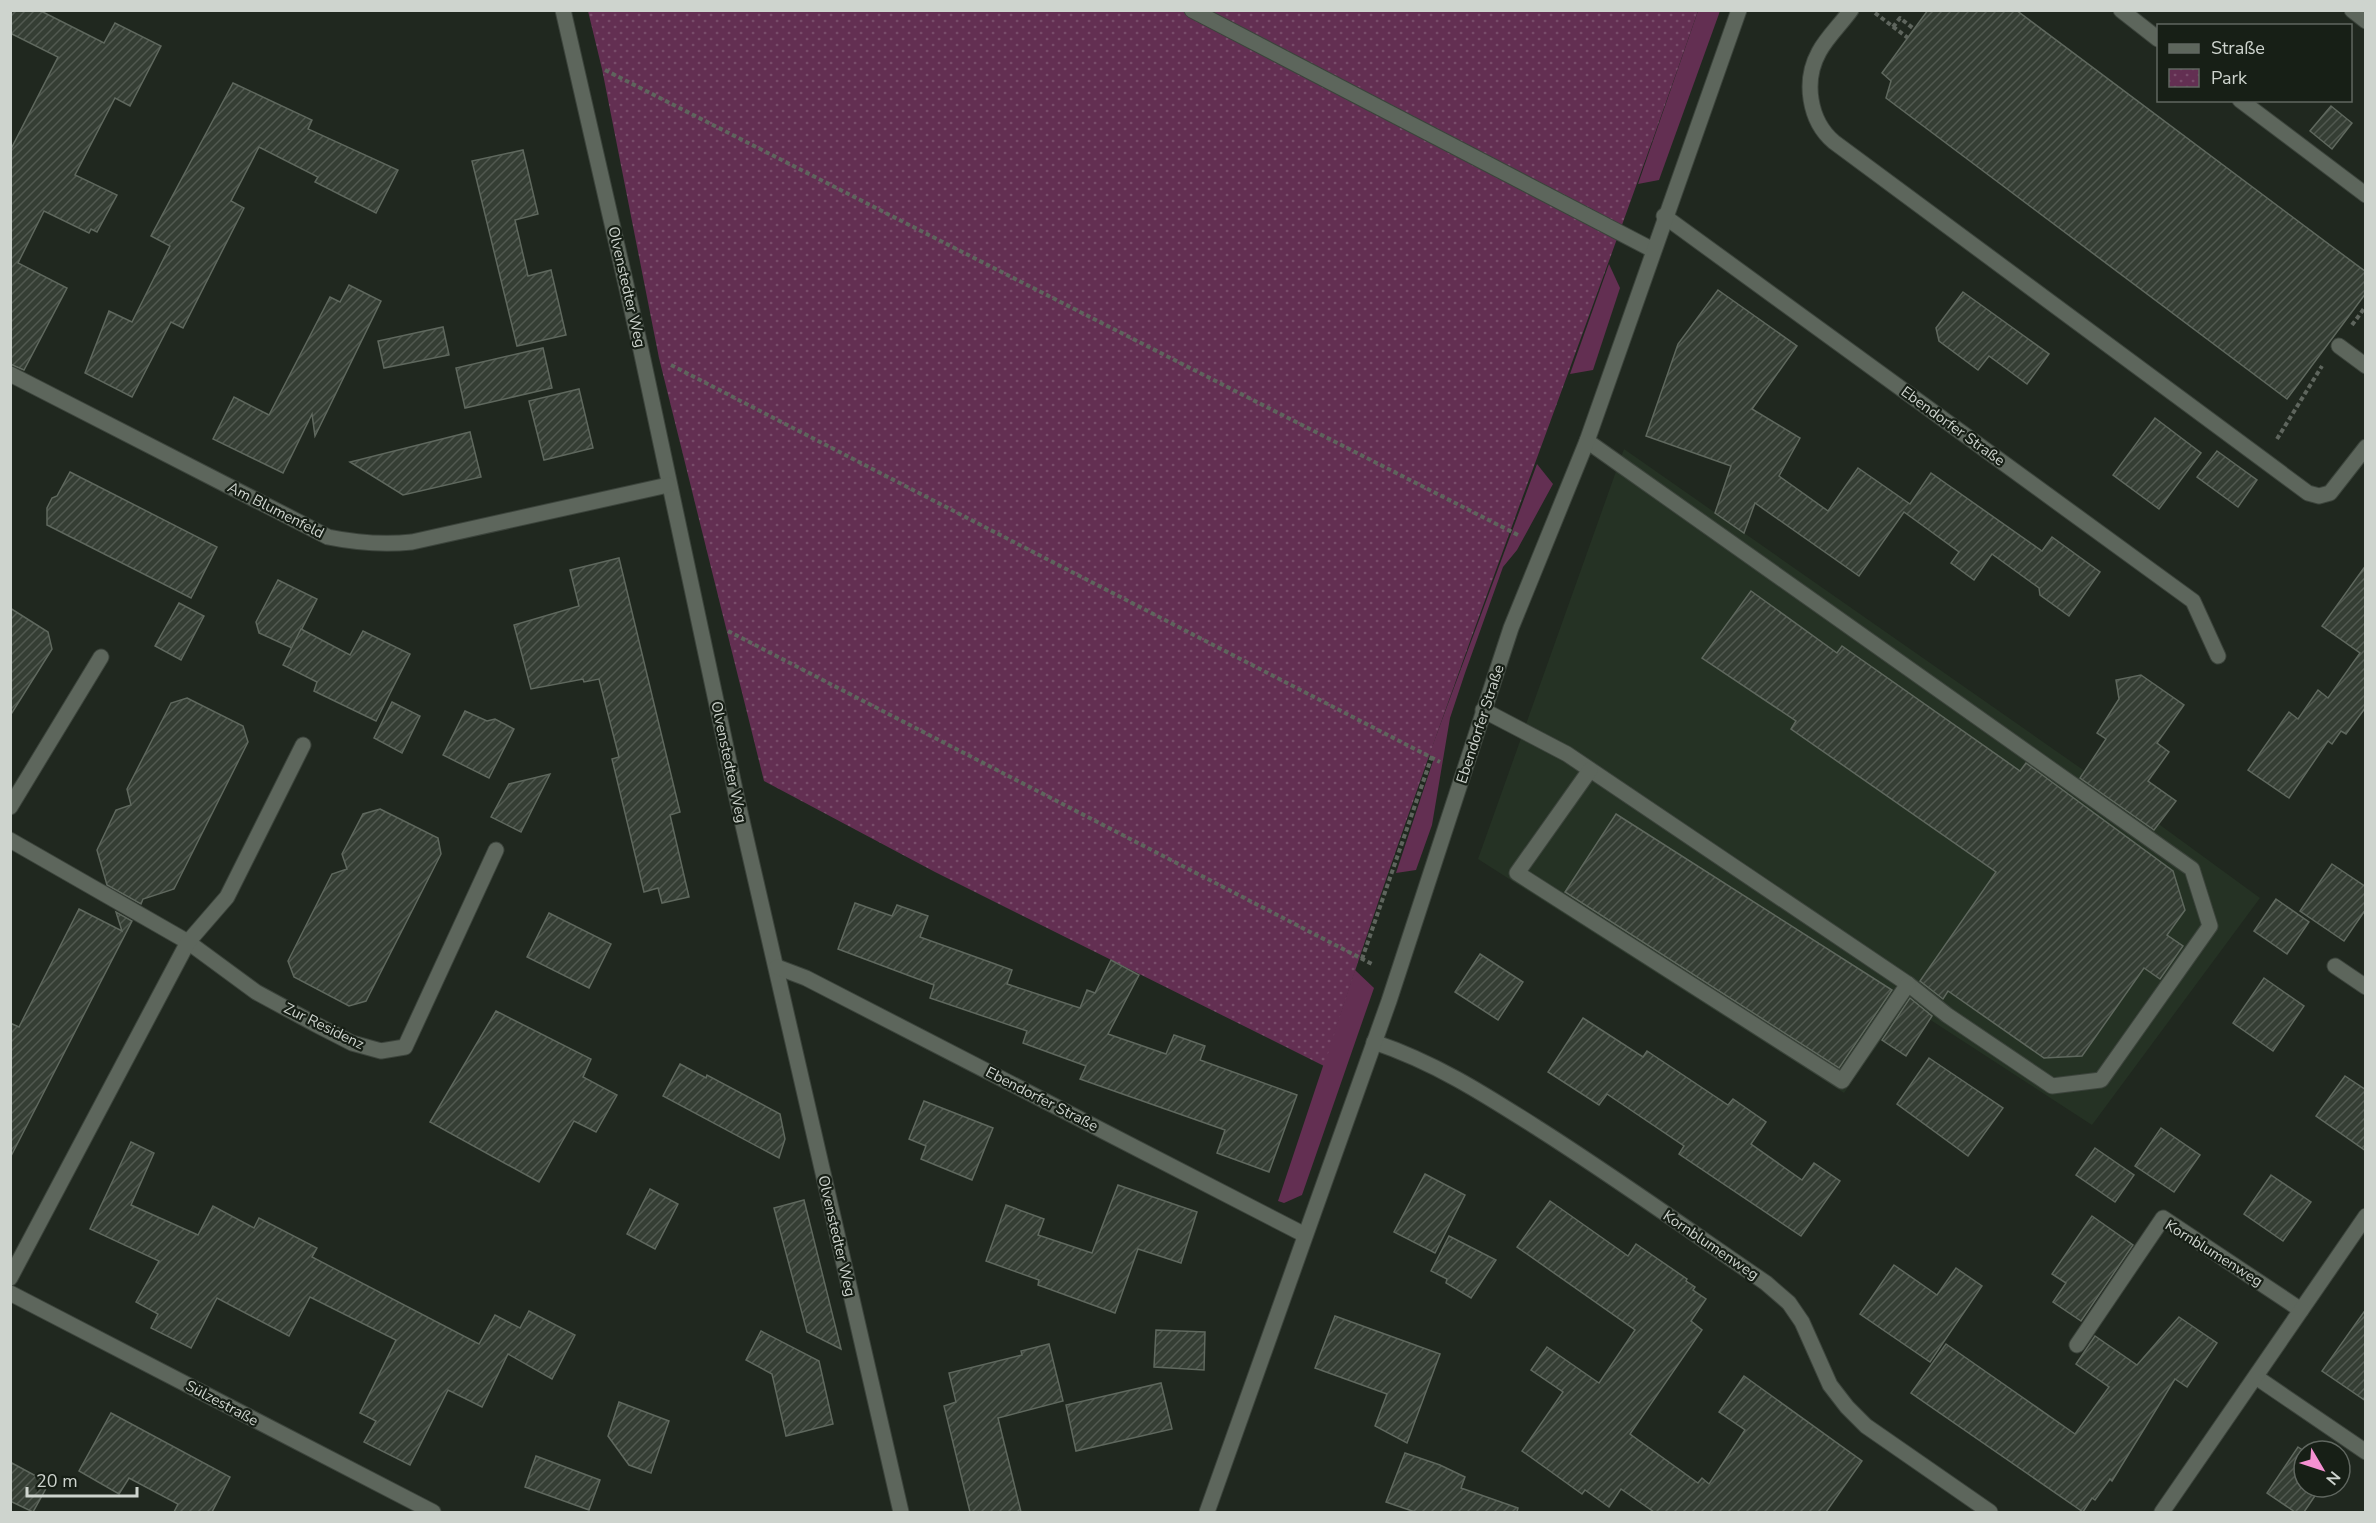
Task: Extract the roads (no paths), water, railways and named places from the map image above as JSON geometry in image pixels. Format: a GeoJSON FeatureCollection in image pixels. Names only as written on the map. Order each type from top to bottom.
{"type":"FeatureCollection","features":[{"type":"Feature","properties":{"kind":"street","name":"Olvenstedter Weg"},"geometry":{"type":"LineString","coordinates":[[563,10],[578,66],[641,350],[668,485],[901,1512]]}},
{"type":"Feature","properties":{"kind":"street"},"geometry":{"type":"LineString","coordinates":[[1192,10],[1653,250]]}},
{"type":"Feature","properties":{"kind":"street","name":"Ebendorfer Straße"},"geometry":{"type":"LineString","coordinates":[[1207,1512],[1374,1042],[1483,710],[1543,549],[1587,441],[1738,10]]}},
{"type":"Feature","properties":{"kind":"street"},"geometry":{"type":"LineString","coordinates":[[1851,10],[1819,52],[1812,74],[1812,107],[1818,127],[1825,135],[2308,493],[2319,495],[2330,493],[2366,447]]}},
{"type":"Feature","properties":{"kind":"street"},"geometry":{"type":"LineString","coordinates":[[2121,10],[2157,38]]}},
{"type":"Feature","properties":{"kind":"street"},"geometry":{"type":"LineString","coordinates":[[2352,10],[2366,21]]}},
{"type":"Feature","properties":{"kind":"street"},"geometry":{"type":"LineString","coordinates":[[2243,102],[2366,195]]}},
{"type":"Feature","properties":{"kind":"street","name":"Ebendorfer Straße"},"geometry":{"type":"LineString","coordinates":[[1664,216],[2193,600],[2218,656]]}},
{"type":"Feature","properties":{"kind":"street"},"geometry":{"type":"LineString","coordinates":[[2339,346],[2366,366]]}},
{"type":"Feature","properties":{"kind":"street","name":"Am Blumenfeld"},"geometry":{"type":"LineString","coordinates":[[10,375],[328,537],[352,542],[374,545],[412,542],[668,485]]}},
{"type":"Feature","properties":{"kind":"street"},"geometry":{"type":"LineString","coordinates":[[1483,710],[1567,754],[1908,984],[1947,1015],[2052,1086],[2101,1080],[2210,926],[2192,869],[1587,441]]}},
{"type":"Feature","properties":{"kind":"street"},"geometry":{"type":"LineString","coordinates":[[10,807],[101,657]]}},
{"type":"Feature","properties":{"kind":"street"},"geometry":{"type":"LineString","coordinates":[[10,1278],[188,942],[227,897],[303,745]]}},
{"type":"Feature","properties":{"kind":"street"},"geometry":{"type":"LineString","coordinates":[[1590,770],[1517,873],[1842,1082],[1908,984]]}},
{"type":"Feature","properties":{"kind":"street","name":"Zur Residenz"},"geometry":{"type":"LineString","coordinates":[[10,840],[188,942],[256,992],[352,1043],[381,1051],[405,1047],[496,850]]}},
{"type":"Feature","properties":{"kind":"street"},"geometry":{"type":"LineString","coordinates":[[2336,966],[2366,987]]}},
{"type":"Feature","properties":{"kind":"street","name":"Ebendorfer Straße"},"geometry":{"type":"LineString","coordinates":[[777,967],[806,978],[1305,1235]]}},
{"type":"Feature","properties":{"kind":"street","name":"Kornblumenweg"},"geometry":{"type":"LineString","coordinates":[[1374,1042],[1435,1065],[1491,1099],[1766,1283],[1789,1304],[1802,1322],[1830,1385],[1847,1407],[1866,1426],[1985,1511]]}},
{"type":"Feature","properties":{"kind":"street"},"geometry":{"type":"LineString","coordinates":[[2162,1512],[2366,1216]]}},
{"type":"Feature","properties":{"kind":"street","name":"Kornblumenweg"},"geometry":{"type":"LineString","coordinates":[[2077,1345],[2163,1218],[2301,1310]]}},
{"type":"Feature","properties":{"kind":"street","name":"Sülzestraße"},"geometry":{"type":"LineString","coordinates":[[10,1293],[433,1512]]}},
{"type":"Feature","properties":{"kind":"street"},"geometry":{"type":"LineString","coordinates":[[2256,1377],[2366,1452]]}}]}
